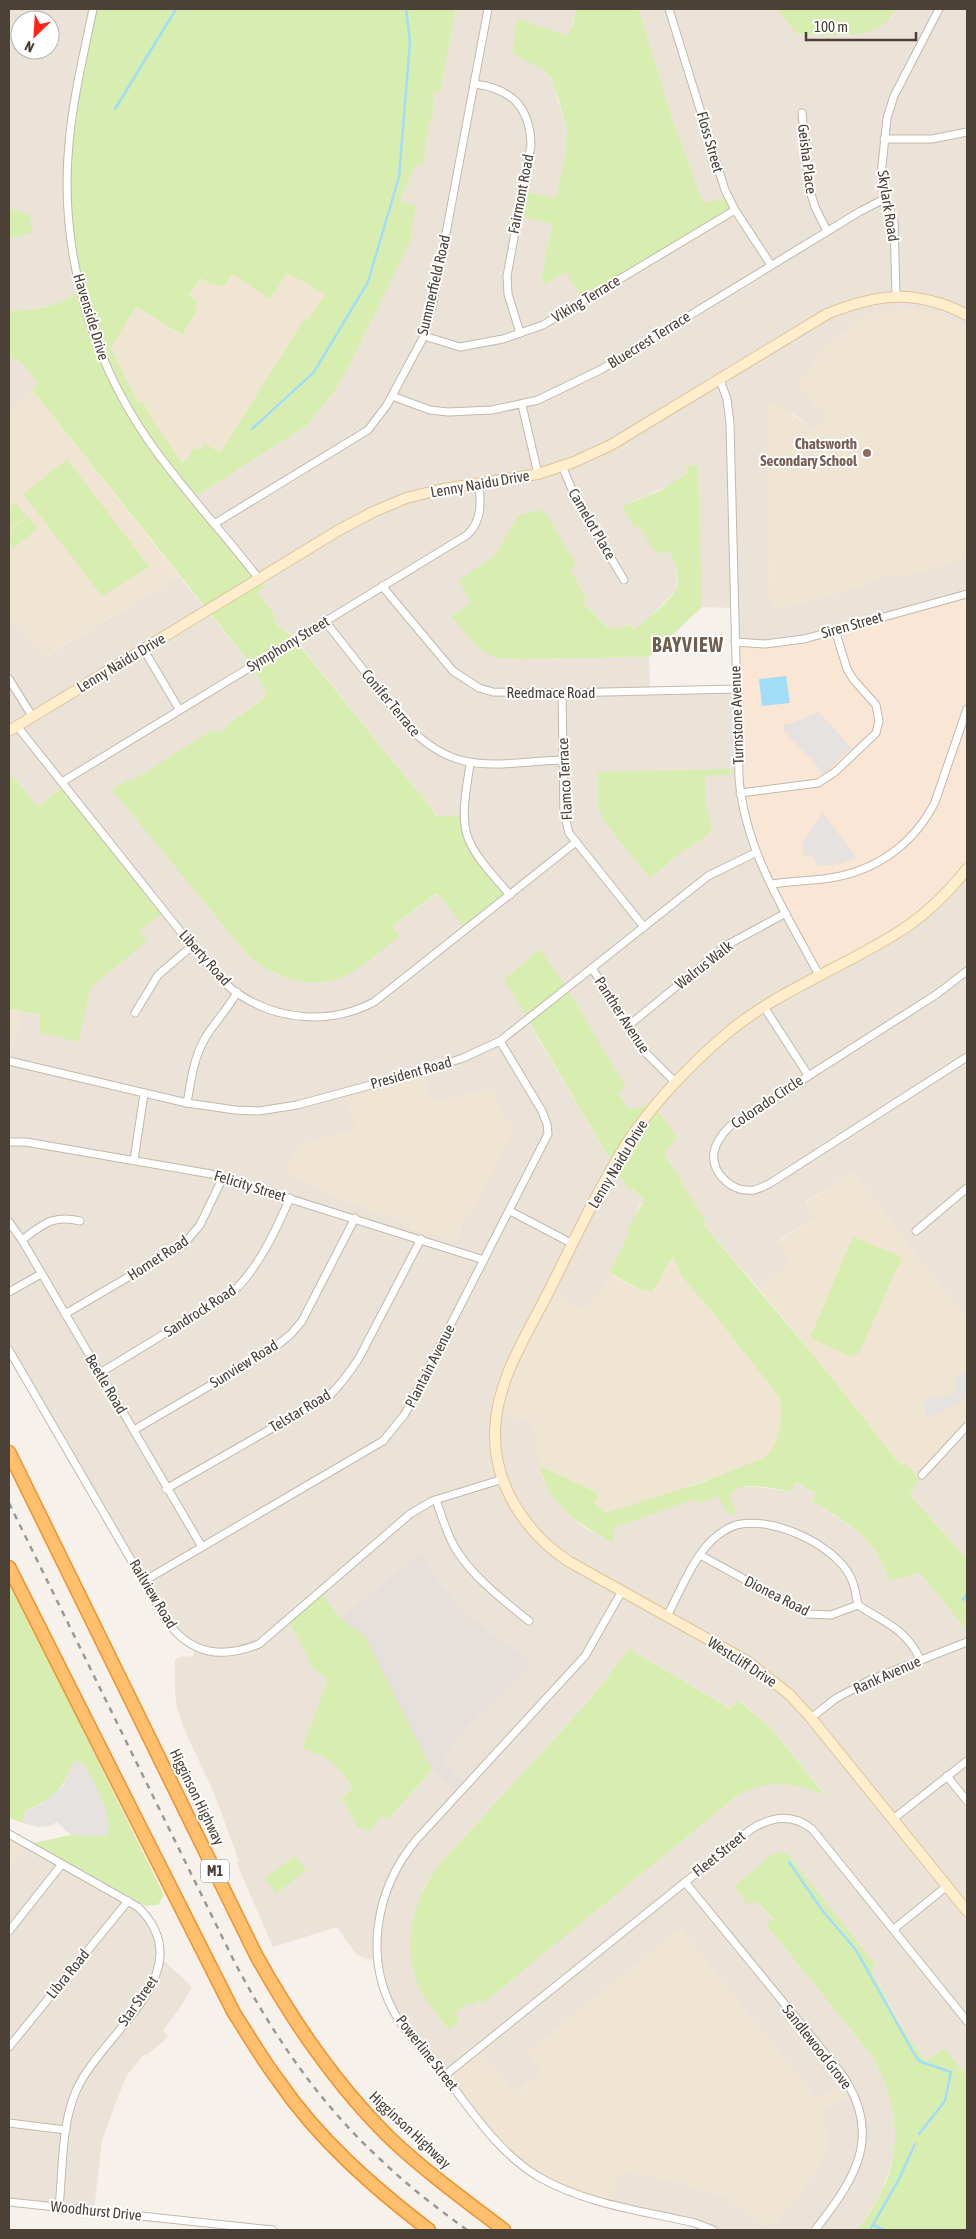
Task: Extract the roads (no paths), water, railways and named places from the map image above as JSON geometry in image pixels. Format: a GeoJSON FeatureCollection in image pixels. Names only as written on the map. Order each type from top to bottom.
{"type":"FeatureCollection","features":[{"type":"Feature","properties":{"kind":"highway","name":"Higginson Highway"},"geometry":{"type":"LineString","coordinates":[[9,1452],[256,1954],[290,2013],[348,2093],[385,2132],[419,2164],[504,2230]]}},
{"type":"Feature","properties":{"kind":"highway"},"geometry":{"type":"LineString","coordinates":[[9,1567],[234,2013],[278,2082],[317,2128],[347,2161],[388,2199],[429,2230]]}},
{"type":"Feature","properties":{"kind":"street","name":"Havenside Drive"},"geometry":{"type":"LineString","coordinates":[[93,9],[76,94],[68,162],[69,226],[80,291],[103,359],[123,400],[158,453],[259,579]]}},
{"type":"Feature","properties":{"kind":"street","name":"Summerfield Road"},"geometry":{"type":"LineString","coordinates":[[214,524],[368,430],[392,396],[424,336],[435,294],[488,9]]}},
{"type":"Feature","properties":{"kind":"street","name":"Floss Street"},"geometry":{"type":"LineString","coordinates":[[669,9],[722,181],[734,210],[771,265]]}},
{"type":"Feature","properties":{"kind":"street","name":"Skylark Road"},"geometry":{"type":"LineString","coordinates":[[896,296],[894,222],[881,176],[884,139],[892,100],[939,9]]}},
{"type":"Feature","properties":{"kind":"street","name":"Fairmont Road"},"geometry":{"type":"LineString","coordinates":[[475,84],[496,89],[513,98],[524,112],[529,124],[531,145],[507,276],[508,294],[520,333]]}},
{"type":"Feature","properties":{"kind":"street","name":"Geisha Place"},"geometry":{"type":"LineString","coordinates":[[802,114],[809,188],[815,207],[827,231]]}},
{"type":"Feature","properties":{"kind":"street"},"geometry":{"type":"LineString","coordinates":[[884,139],[924,140],[967,132]]}},
{"type":"Feature","properties":{"kind":"street","name":"Bluecrest Terrace"},"geometry":{"type":"LineString","coordinates":[[392,396],[438,412],[477,412],[522,405],[554,393],[583,379],[827,231],[886,198]]}},
{"type":"Feature","properties":{"kind":"street","name":"Viking Terrace"},"geometry":{"type":"LineString","coordinates":[[424,336],[460,347],[489,342],[543,325],[734,210]]}},
{"type":"Feature","properties":{"kind":"street","name":"Lenny Naidu Drive"},"geometry":{"type":"LineString","coordinates":[[13,729],[345,527],[392,504],[421,494],[538,474],[612,445],[827,314],[860,302],[896,296],[924,298],[967,315]]}},
{"type":"Feature","properties":{"kind":"street","name":"Turnstone Avenue"},"geometry":{"type":"LineString","coordinates":[[720,380],[727,399],[730,423],[740,793],[747,828],[755,853],[819,975]]}},
{"type":"Feature","properties":{"kind":"street"},"geometry":{"type":"LineString","coordinates":[[522,405],[538,474]]}},
{"type":"Feature","properties":{"kind":"street","name":"Camelot Place"},"geometry":{"type":"LineString","coordinates":[[562,466],[576,499],[624,580]]}},
{"type":"Feature","properties":{"kind":"street","name":"Symphony Street"},"geometry":{"type":"LineString","coordinates":[[62,782],[471,532],[480,512],[479,484]]}},
{"type":"Feature","properties":{"kind":"street","name":"Reedmace Road"},"geometry":{"type":"LineString","coordinates":[[382,586],[441,660],[464,680],[493,692],[562,693],[736,689]]}},
{"type":"Feature","properties":{"kind":"street","name":"Siren Street"},"geometry":{"type":"LineString","coordinates":[[735,642],[786,643],[967,594]]}},
{"type":"Feature","properties":{"kind":"street","name":"Conifer Terrace"},"geometry":{"type":"LineString","coordinates":[[325,621],[418,737],[443,755],[470,764],[564,760]]}},
{"type":"Feature","properties":{"kind":"street"},"geometry":{"type":"LineString","coordinates":[[740,793],[818,783],[835,772],[876,732],[879,721],[876,705],[853,679],[847,669],[835,630]]}},
{"type":"Feature","properties":{"kind":"street"},"geometry":{"type":"LineString","coordinates":[[144,650],[179,709]]}},
{"type":"Feature","properties":{"kind":"street"},"geometry":{"type":"LineString","coordinates":[[9,679],[32,716]]}},
{"type":"Feature","properties":{"kind":"street","name":"Flamco Terrace"},"geometry":{"type":"LineString","coordinates":[[562,693],[564,813],[569,833],[644,927]]}},
{"type":"Feature","properties":{"kind":"street"},"geometry":{"type":"LineString","coordinates":[[772,884],[831,878],[854,873],[881,862],[906,842],[931,811],[967,710]]}},
{"type":"Feature","properties":{"kind":"street","name":"Liberty Road"},"geometry":{"type":"LineString","coordinates":[[13,729],[62,782],[192,946],[237,992],[265,1009],[303,1017],[337,1015],[360,1008],[385,995],[576,842]]}},
{"type":"Feature","properties":{"kind":"street"},"geometry":{"type":"LineString","coordinates":[[470,764],[465,821],[468,837],[480,859],[510,895]]}},
{"type":"Feature","properties":{"kind":"street","name":"President Road"},"geometry":{"type":"LineString","coordinates":[[9,1061],[144,1094],[188,1103],[249,1111],[297,1105],[448,1063],[500,1041],[708,876],[755,853]]}},
{"type":"Feature","properties":{"kind":"street","name":"Lenny Naidu Drive"},"geometry":{"type":"LineString","coordinates":[[503,1479],[495,1432],[501,1392],[516,1354],[628,1143],[675,1082],[728,1033],[764,1007],[907,926],[939,900],[967,869]]}},
{"type":"Feature","properties":{"kind":"street","name":"Walrus Walk"},"geometry":{"type":"LineString","coordinates":[[628,1026],[727,945],[786,912]]}},
{"type":"Feature","properties":{"kind":"street"},"geometry":{"type":"LineString","coordinates":[[135,1013],[158,975],[192,946]]}},
{"type":"Feature","properties":{"kind":"street","name":"Panther Avenue"},"geometry":{"type":"LineString","coordinates":[[592,968],[648,1056],[675,1082]]}},
{"type":"Feature","properties":{"kind":"street","name":"Colorado Circle"},"geometry":{"type":"LineString","coordinates":[[967,971],[937,994],[730,1126],[719,1139],[714,1151],[716,1166],[720,1175],[733,1186],[741,1189],[756,1190],[769,1184],[967,1057]]}},
{"type":"Feature","properties":{"kind":"street"},"geometry":{"type":"LineString","coordinates":[[188,1103],[193,1066],[198,1053],[204,1040],[237,992]]}},
{"type":"Feature","properties":{"kind":"street"},"geometry":{"type":"LineString","coordinates":[[764,1007],[808,1075]]}},
{"type":"Feature","properties":{"kind":"street","name":"Plantain Avenue"},"geometry":{"type":"LineString","coordinates":[[144,1581],[382,1441],[405,1414],[543,1146],[548,1129],[542,1111],[500,1041]]}},
{"type":"Feature","properties":{"kind":"street"},"geometry":{"type":"LineString","coordinates":[[134,1160],[144,1094]]}},
{"type":"Feature","properties":{"kind":"street","name":"Felicity Street"},"geometry":{"type":"LineString","coordinates":[[9,1142],[26,1142],[223,1177],[484,1260]]}},
{"type":"Feature","properties":{"kind":"street","name":"Hornet Road"},"geometry":{"type":"LineString","coordinates":[[65,1314],[183,1245],[200,1225],[223,1177]]}},
{"type":"Feature","properties":{"kind":"street"},"geometry":{"type":"LineString","coordinates":[[916,1231],[967,1188]]}},
{"type":"Feature","properties":{"kind":"street","name":"Sandrock Road"},"geometry":{"type":"LineString","coordinates":[[100,1373],[233,1292],[247,1278],[258,1260],[290,1198]]}},
{"type":"Feature","properties":{"kind":"street"},"geometry":{"type":"LineString","coordinates":[[510,1211],[573,1244]]}},
{"type":"Feature","properties":{"kind":"street"},"geometry":{"type":"LineString","coordinates":[[22,1240],[50,1221],[68,1218],[80,1221]]}},
{"type":"Feature","properties":{"kind":"street","name":"Sunview Road"},"geometry":{"type":"LineString","coordinates":[[134,1430],[274,1348],[291,1334],[311,1304],[356,1218]]}},
{"type":"Feature","properties":{"kind":"street","name":"Beetle Road"},"geometry":{"type":"LineString","coordinates":[[9,1222],[22,1240],[134,1430],[166,1489],[202,1547]]}},
{"type":"Feature","properties":{"kind":"street","name":"Telstar Road"},"geometry":{"type":"LineString","coordinates":[[166,1489],[330,1395],[338,1388],[349,1375],[359,1358],[421,1239]]}},
{"type":"Feature","properties":{"kind":"street"},"geometry":{"type":"LineString","coordinates":[[9,1292],[41,1274]]}},
{"type":"Feature","properties":{"kind":"street","name":"Railview Road"},"geometry":{"type":"LineString","coordinates":[[9,1350],[166,1620],[185,1641],[204,1650],[231,1653],[258,1644],[410,1514],[436,1500],[503,1479]]}},
{"type":"Feature","properties":{"kind":"street"},"geometry":{"type":"LineString","coordinates":[[922,1475],[967,1426]]}},
{"type":"Feature","properties":{"kind":"street","name":"Westcliff Drive"},"geometry":{"type":"LineString","coordinates":[[503,1479],[521,1516],[550,1549],[622,1592],[747,1661],[790,1695],[812,1718],[967,1911]]}},
{"type":"Feature","properties":{"kind":"street"},"geometry":{"type":"LineString","coordinates":[[436,1500],[456,1549],[475,1575],[530,1621]]}},
{"type":"Feature","properties":{"kind":"street"},"geometry":{"type":"LineString","coordinates":[[667,1616],[700,1555],[715,1537],[729,1528],[741,1524],[772,1525],[788,1530],[824,1548],[841,1563],[852,1580],[858,1605],[897,1628],[912,1644],[920,1659]]}},
{"type":"Feature","properties":{"kind":"street","name":"Dionea Road"},"geometry":{"type":"LineString","coordinates":[[700,1555],[808,1614],[831,1615],[858,1605]]}},
{"type":"Feature","properties":{"kind":"street","name":"Powerline Street"},"geometry":{"type":"LineString","coordinates":[[622,1592],[585,1656],[417,1839],[401,1859],[385,1894],[377,1926],[379,1965],[384,1985],[399,2019],[504,2150],[544,2180],[587,2198],[695,2223],[713,2230]]}},
{"type":"Feature","properties":{"kind":"street","name":"Rank Avenue"},"geometry":{"type":"LineString","coordinates":[[812,1718],[835,1699],[870,1680],[967,1642]]}},
{"type":"Feature","properties":{"kind":"street"},"geometry":{"type":"LineString","coordinates":[[893,1819],[967,1761]]}},
{"type":"Feature","properties":{"kind":"street"},"geometry":{"type":"LineString","coordinates":[[947,1776],[967,1800]]}},
{"type":"Feature","properties":{"kind":"street","name":"Fleet Street"},"geometry":{"type":"LineString","coordinates":[[444,2076],[685,1882],[762,1822],[774,1818],[790,1819],[806,1825],[812,1830],[967,2021]]}},
{"type":"Feature","properties":{"kind":"street","name":"Star Street"},"geometry":{"type":"LineString","coordinates":[[9,1834],[138,1907],[153,1924],[160,1949],[158,1973],[145,1996],[98,2055],[83,2078],[70,2109],[66,2130],[59,2207]]}},
{"type":"Feature","properties":{"kind":"street"},"geometry":{"type":"LineString","coordinates":[[9,1931],[62,1864]]}},
{"type":"Feature","properties":{"kind":"street","name":"Sandlewood Grove"},"geometry":{"type":"LineString","coordinates":[[685,1882],[828,2056],[846,2081],[857,2102],[862,2135],[857,2167],[844,2192],[815,2230]]}},
{"type":"Feature","properties":{"kind":"street"},"geometry":{"type":"LineString","coordinates":[[894,1929],[947,1886]]}},
{"type":"Feature","properties":{"kind":"street","name":"Libra Road"},"geometry":{"type":"LineString","coordinates":[[9,2047],[128,1901]]}},
{"type":"Feature","properties":{"kind":"street"},"geometry":{"type":"LineString","coordinates":[[9,2123],[66,2130]]}},
{"type":"Feature","properties":{"kind":"street","name":"Woodhurst Drive"},"geometry":{"type":"LineString","coordinates":[[9,2202],[228,2228],[273,2230]]}},
{"type":"Feature","properties":{"kind":"water"},"geometry":{"type":"Polygon","coordinates":[[[786,676],[790,703],[762,706],[759,679],[786,676]]]}},
{"type":"Feature","properties":{"kind":"waterway"},"geometry":{"type":"LineString","coordinates":[[115,109],[176,9]]}},
{"type":"Feature","properties":{"kind":"waterway"},"geometry":{"type":"LineString","coordinates":[[252,429],[314,372],[368,282],[399,177],[410,42],[406,9]]}},
{"type":"Feature","properties":{"kind":"waterway"},"geometry":{"type":"LineString","coordinates":[[963,1600],[967,1593]]}},
{"type":"Feature","properties":{"kind":"waterway"},"geometry":{"type":"LineString","coordinates":[[789,1862],[822,1910],[856,1950],[916,2057],[921,2062],[951,2072],[945,2101],[919,2134]]}},
{"type":"Feature","properties":{"kind":"waterway"},"geometry":{"type":"LineString","coordinates":[[870,2230],[899,2179],[915,2144]]}},
{"type":"Feature","properties":{"kind":"waterway"},"geometry":{"type":"LineString","coordinates":[[873,2225],[884,2230]]}},
{"type":"Feature","properties":{"kind":"railway"},"geometry":{"type":"LineString","coordinates":[[9,1503],[234,1961],[281,2041],[337,2115],[358,2138],[412,2188],[467,2230]]}},
{"type":"Feature","properties":{"kind":"place","name":"Chatsworth Secondary School"},"geometry":{"type":"Point","coordinates":[867,453]}},
{"type":"Feature","properties":{"kind":"district","name":"BAYVIEW"},"geometry":{"type":"Point","coordinates":[688,645]}}]}
